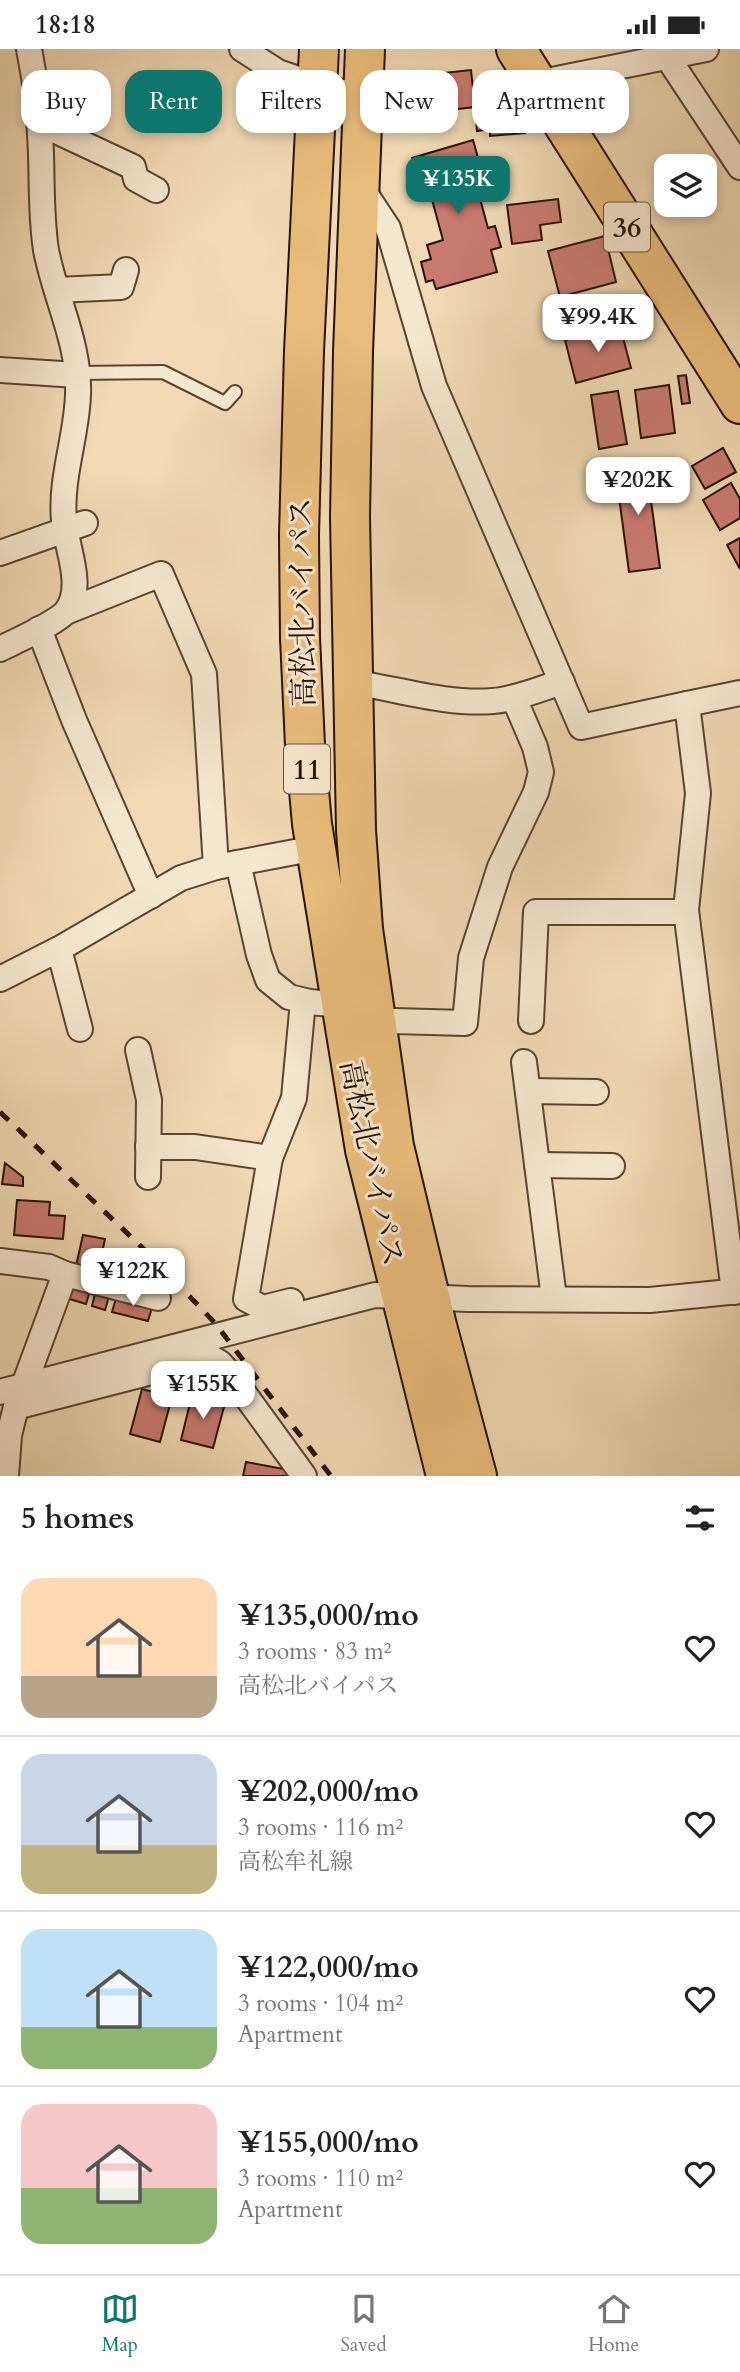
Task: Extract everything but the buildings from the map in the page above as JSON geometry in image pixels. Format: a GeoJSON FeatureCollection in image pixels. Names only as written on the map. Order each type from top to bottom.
{"type":"FeatureCollection","features":[{"type":"Feature","properties":{"kind":"main road","name":"高松北バイパス"},"geometry":{"type":"LineString","coordinates":[[318,70],[319,49]]}},
{"type":"Feature","properties":{"kind":"main road","name":"高松北バイパス"},"geometry":{"type":"LineString","coordinates":[[364,70],[365,49]]}},
{"type":"Feature","properties":{"kind":"main road","name":"36"},"geometry":{"type":"LineString","coordinates":[[516,49],[529,70]]}},
{"type":"Feature","properties":{"kind":"main road","name":"高松北バイパス"},"geometry":{"type":"LineString","coordinates":[[316,133],[304,351],[299,535],[305,745],[316,848],[365,1150],[446,1476]]}},
{"type":"Feature","properties":{"kind":"main road","name":"高松北バイパス"},"geometry":{"type":"LineString","coordinates":[[361,133],[350,517],[356,830],[363,929],[394,1146],[402,1296],[477,1476]]}},
{"type":"Feature","properties":{"kind":"main road","name":"36"},"geometry":{"type":"LineString","coordinates":[[569,133],[740,404]]}},
{"type":"Feature","properties":{"kind":"street"},"geometry":{"type":"LineString","coordinates":[[29,49],[33,70]]}},
{"type":"Feature","properties":{"kind":"street"},"geometry":{"type":"LineString","coordinates":[[242,49],[275,70]]}},
{"type":"Feature","properties":{"kind":"street"},"geometry":{"type":"LineString","coordinates":[[590,70],[664,52],[706,49]]}},
{"type":"Feature","properties":{"kind":"street"},"geometry":{"type":"LineString","coordinates":[[664,52],[740,167]]}},
{"type":"Feature","properties":{"kind":"street"},"geometry":{"type":"LineString","coordinates":[[40,133],[45,236],[76,361],[78,395],[66,481],[64,520],[76,527]]}},
{"type":"Feature","properties":{"kind":"street"},"geometry":{"type":"LineString","coordinates":[[62,133],[120,159],[133,167],[136,180],[156,190]]}},
{"type":"Feature","properties":{"kind":"street"},"geometry":{"type":"LineString","coordinates":[[359,183],[388,228],[433,386],[581,727],[740,694]]}},
{"type":"Feature","properties":{"kind":"street"},"geometry":{"type":"LineString","coordinates":[[57,290],[121,287],[126,270]]}},
{"type":"Feature","properties":{"kind":"street"},"geometry":{"type":"LineString","coordinates":[[0,370],[77,374]]}},
{"type":"Feature","properties":{"kind":"street"},"geometry":{"type":"LineString","coordinates":[[0,553],[76,527]]}},
{"type":"Feature","properties":{"kind":"street"},"geometry":{"type":"LineString","coordinates":[[68,611],[73,595],[76,527]]}},
{"type":"Feature","properties":{"kind":"street"},"geometry":{"type":"LineString","coordinates":[[0,649],[68,611],[161,574],[204,674],[227,865],[268,980],[289,997],[341,1005]]}},
{"type":"Feature","properties":{"kind":"street"},"geometry":{"type":"LineString","coordinates":[[39,629],[74,720],[151,896]]}},
{"type":"Feature","properties":{"kind":"street"},"geometry":{"type":"LineString","coordinates":[[352,682],[448,699],[491,701],[514,698],[562,682]]}},
{"type":"Feature","properties":{"kind":"street"},"geometry":{"type":"LineString","coordinates":[[377,1025],[394,1021],[465,1023],[471,958],[500,867],[536,792],[541,772],[535,747],[514,698]]}},
{"type":"Feature","properties":{"kind":"street"},"geometry":{"type":"LineString","coordinates":[[303,1001],[294,1098],[270,1158],[246,1299],[263,1308],[338,1291],[362,1289],[402,1296],[650,1300],[737,1292],[687,912],[698,793],[687,704]]}},
{"type":"Feature","properties":{"kind":"street"},"geometry":{"type":"LineString","coordinates":[[0,979],[59,949],[181,878],[227,865],[316,848]]}},
{"type":"Feature","properties":{"kind":"street"},"geometry":{"type":"LineString","coordinates":[[531,1021],[536,912],[687,912]]}},
{"type":"Feature","properties":{"kind":"street"},"geometry":{"type":"LineString","coordinates":[[59,949],[80,1029]]}},
{"type":"Feature","properties":{"kind":"street"},"geometry":{"type":"LineString","coordinates":[[138,1049],[149,1100],[148,1177]]}},
{"type":"Feature","properties":{"kind":"street"},"geometry":{"type":"LineString","coordinates":[[524,1062],[554,1298]]}},
{"type":"Feature","properties":{"kind":"street"},"geometry":{"type":"LineString","coordinates":[[528,1091],[596,1092]]}},
{"type":"Feature","properties":{"kind":"street"},"geometry":{"type":"LineString","coordinates":[[148,1147],[195,1147],[270,1158]]}},
{"type":"Feature","properties":{"kind":"street"},"geometry":{"type":"LineString","coordinates":[[537,1165],[612,1166]]}},
{"type":"Feature","properties":{"kind":"street"},"geometry":{"type":"LineString","coordinates":[[0,1261],[49,1267],[65,1274],[158,1298]]}},
{"type":"Feature","properties":{"kind":"street"},"geometry":{"type":"LineString","coordinates":[[6,1476],[13,1395],[65,1274]]}},
{"type":"Feature","properties":{"kind":"street"},"geometry":{"type":"LineString","coordinates":[[13,1395],[402,1296]]}},
{"type":"Feature","properties":{"kind":"street"},"geometry":{"type":"LineString","coordinates":[[13,1395],[210,1357],[230,1374],[304,1476]]}},
{"type":"Feature","properties":{"kind":"lane"},"geometry":{"type":"LineString","coordinates":[[77,374],[163,372],[225,404],[236,392]]}},
{"type":"Feature","properties":{"kind":"railway"},"geometry":{"type":"LineString","coordinates":[[0,1112],[149,1254],[215,1323],[331,1476]]}}]}
